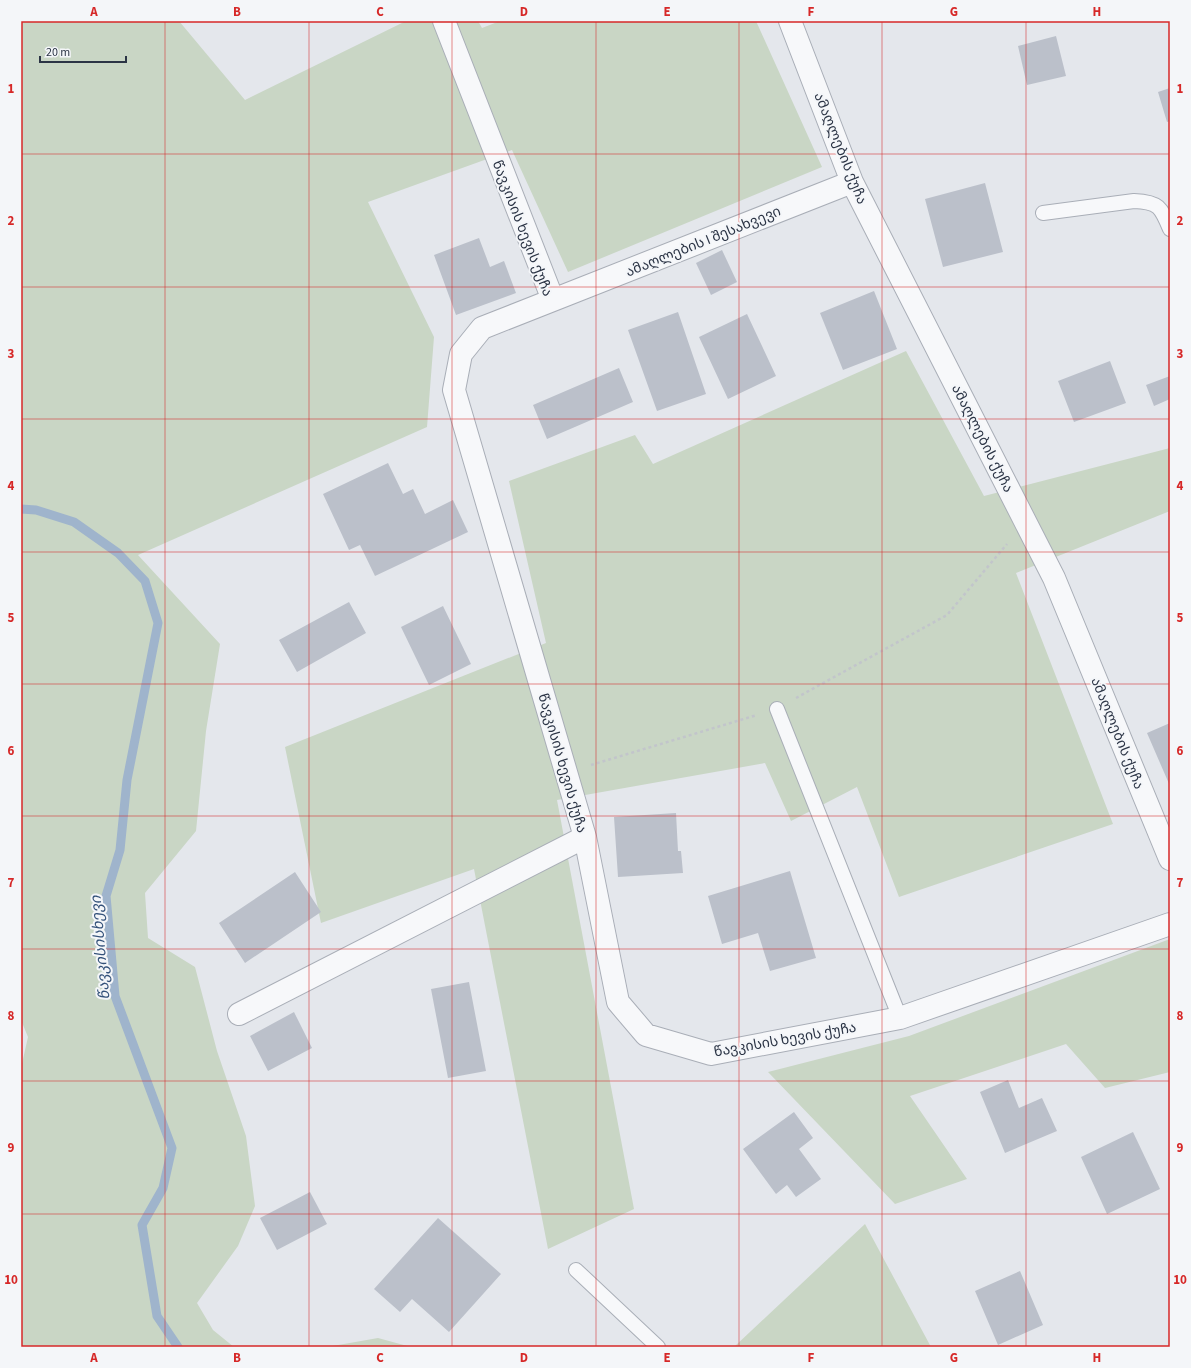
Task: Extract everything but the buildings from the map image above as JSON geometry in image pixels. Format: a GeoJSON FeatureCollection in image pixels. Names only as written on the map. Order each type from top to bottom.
{"type":"FeatureCollection","features":[{"type":"Feature","properties":{"kind":"street","name":"წავკისის ხევის ქუჩა"},"geometry":{"type":"LineString","coordinates":[[444,21],[553,300],[482,328],[461,354],[454,390],[585,837],[618,1002],[646,1035],[710,1054],[900,1018],[1170,924]]}},
{"type":"Feature","properties":{"kind":"street","name":"ამაღლების ქუჩა"},"geometry":{"type":"LineString","coordinates":[[790,21],[852,182],[1054,578],[1170,859]]}},
{"type":"Feature","properties":{"kind":"street","name":"ამაღლების I შესახვევი"},"geometry":{"type":"LineString","coordinates":[[553,300],[852,182]]}},
{"type":"Feature","properties":{"kind":"street"},"geometry":{"type":"LineString","coordinates":[[239,1014],[585,837]]}},
{"type":"Feature","properties":{"kind":"lane"},"geometry":{"type":"LineString","coordinates":[[1043,213],[1134,201],[1145,202],[1156,204],[1162,210],[1170,229]]}},
{"type":"Feature","properties":{"kind":"lane"},"geometry":{"type":"LineString","coordinates":[[777,708],[900,1018]]}},
{"type":"Feature","properties":{"kind":"lane"},"geometry":{"type":"LineString","coordinates":[[576,1270],[658,1347]]}},
{"type":"Feature","properties":{"kind":"path"},"geometry":{"type":"LineString","coordinates":[[566,773],[777,708],[947,615],[1026,522]]}},
{"type":"Feature","properties":{"kind":"green space"},"geometry":{"type":"Polygon","coordinates":[[[21,21],[179,21],[245,100],[406,21],[478,21],[482,28],[500,21],[756,21],[822,167],[568,272],[512,150],[368,202],[434,337],[427,427],[138,555],[220,644],[206,731],[196,831],[145,893],[148,938],[195,967],[217,1051],[246,1136],[255,1206],[238,1246],[197,1303],[213,1330],[234,1347],[21,1347],[21,1068],[28,1037],[21,1020],[21,21]]]}},
{"type":"Feature","properties":{"kind":"green space"},"geometry":{"type":"Polygon","coordinates":[[[906,351],[984,496],[1170,448],[1170,511],[1016,573],[1113,824],[899,897],[857,787],[791,821],[765,763],[557,800],[634,1209],[548,1249],[474,869],[321,923],[285,747],[546,643],[509,481],[635,435],[653,464],[906,351]]]}},
{"type":"Feature","properties":{"kind":"green space"},"geometry":{"type":"Polygon","coordinates":[[[1170,939],[1170,1072],[1105,1088],[1066,1044],[910,1096],[967,1179],[895,1204],[768,1072],[909,1036],[1170,939]]]}},
{"type":"Feature","properties":{"kind":"green space"},"geometry":{"type":"Polygon","coordinates":[[[865,1224],[931,1347],[734,1347],[865,1224]]]}},
{"type":"Feature","properties":{"kind":"green space"},"geometry":{"type":"Polygon","coordinates":[[[378,1338],[411,1347],[327,1347],[378,1338]]]}},
{"type":"Feature","properties":{"kind":"waterway","name":"წავკისისხევი"},"geometry":{"type":"LineString","coordinates":[[21,509],[36,510],[74,522],[118,553],[145,581],[158,623],[127,780],[120,850],[106,896],[115,996],[172,1148],[163,1188],[142,1225],[157,1316],[178,1347]]}}]}
